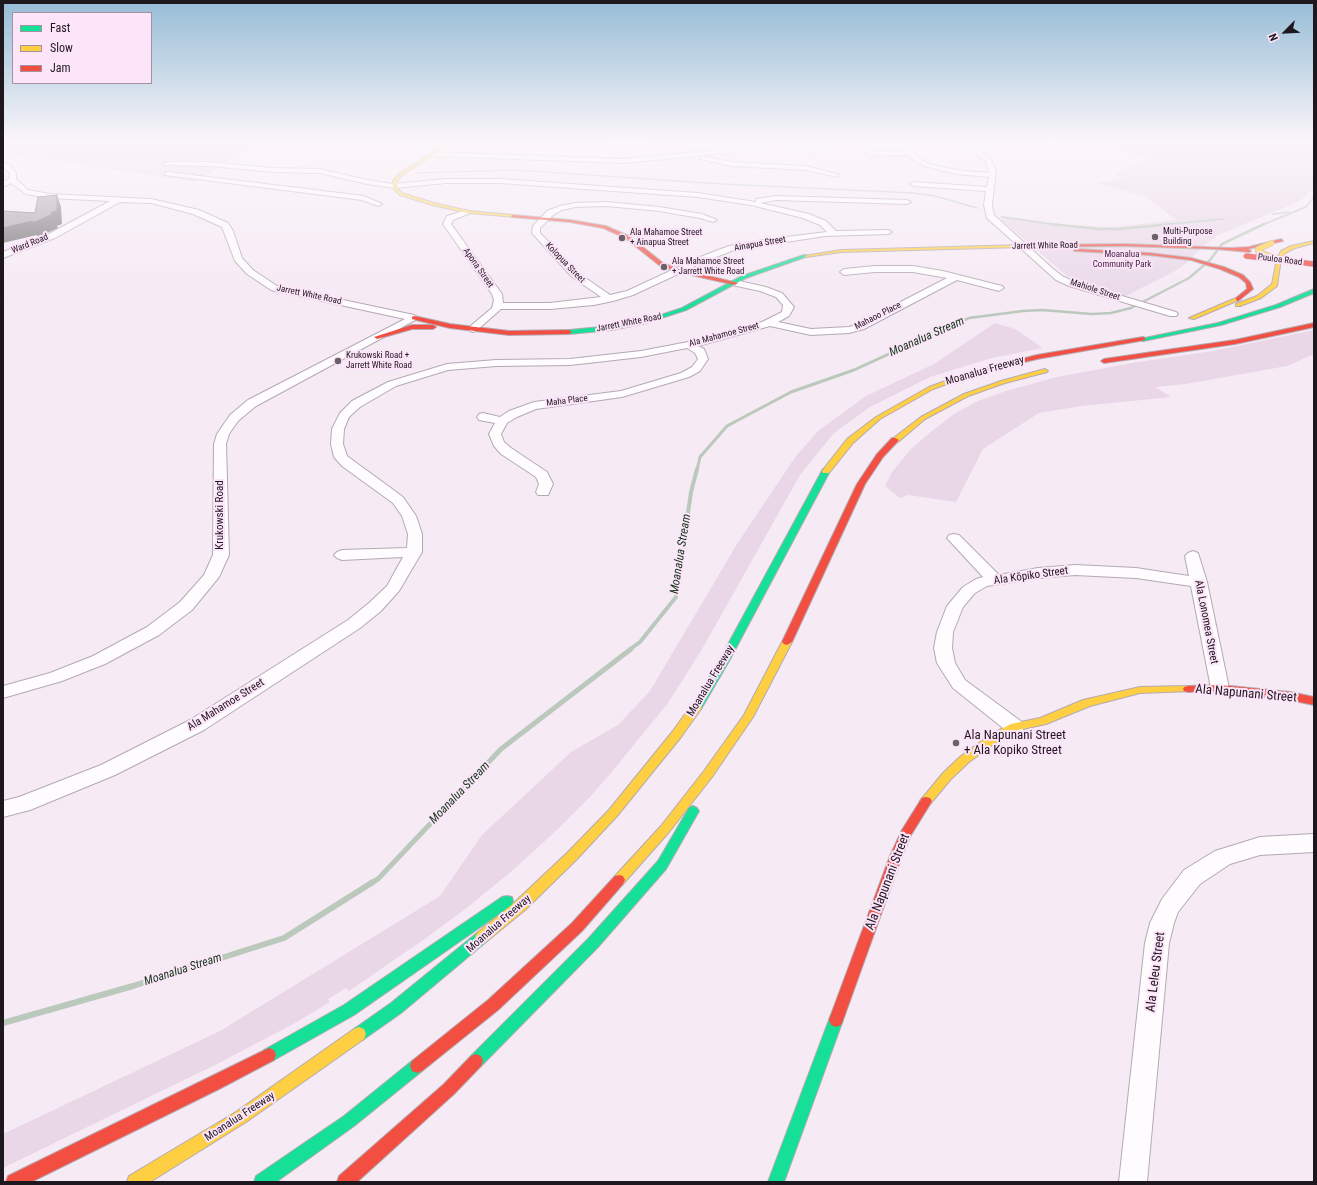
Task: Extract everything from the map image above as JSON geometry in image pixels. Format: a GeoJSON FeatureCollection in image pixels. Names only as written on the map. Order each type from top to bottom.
{"type":"FeatureCollection","features":[{"type":"Feature","properties":{"kind":"main road","name":"Ala Mahamoe Street"},"geometry":{"type":"LineString","coordinates":[[410,197],[469,212],[585,222],[611,229],[627,236],[657,262],[678,270],[735,283]]}},
{"type":"Feature","properties":{"kind":"main road"},"geometry":{"type":"LineString","coordinates":[[1293,236],[1258,249],[1260,253],[1298,262]]}},
{"type":"Feature","properties":{"kind":"main road"},"geometry":{"type":"LineString","coordinates":[[997,366],[1150,330],[1235,306],[1266,293],[1275,285],[1279,257],[1283,252],[1300,245],[1314,242]]}},
{"type":"Feature","properties":{"kind":"main road"},"geometry":{"type":"LineString","coordinates":[[1232,249],[1249,248],[1272,243]]}},
{"type":"Feature","properties":{"kind":"main road","name":"Jarrett White Road"},"geometry":{"type":"LineString","coordinates":[[414,318],[428,318],[470,329],[516,333],[553,333],[627,326],[660,318],[684,310],[753,273],[806,256],[845,251],[1024,249],[1142,245],[1232,249],[1248,253]]}},
{"type":"Feature","properties":{"kind":"main road","name":"Jarrett White Road"},"geometry":{"type":"LineString","coordinates":[[1053,248],[1076,250],[1160,250],[1260,253],[1314,259]]}},
{"type":"Feature","properties":{"kind":"main road"},"geometry":{"type":"LineString","coordinates":[[1076,250],[1177,257],[1207,263],[1231,272],[1248,283],[1250,289],[1249,292],[1242,297],[1200,316]]}},
{"type":"Feature","properties":{"kind":"main road","name":"Puuloa Road"},"geometry":{"type":"LineString","coordinates":[[1248,253],[1314,264]]}},
{"type":"Feature","properties":{"kind":"main road","name":"Moanalua Freeway"},"geometry":{"type":"LineString","coordinates":[[135,1182],[241,1117],[396,1008],[520,906],[572,856],[647,772],[704,696],[822,477],[835,458],[850,441],[868,425],[909,399],[943,383],[997,366],[1219,324],[1260,312],[1314,291]]}},
{"type":"Feature","properties":{"kind":"main road"},"geometry":{"type":"LineString","coordinates":[[1230,333],[1097,361],[1234,342],[1314,325]]}},
{"type":"Feature","properties":{"kind":"main road"},"geometry":{"type":"LineString","coordinates":[[377,337],[412,327],[470,329]]}},
{"type":"Feature","properties":{"kind":"main road","name":"Moanalua Freeway"},"geometry":{"type":"LineString","coordinates":[[262,1182],[349,1121],[426,1061],[493,1004],[577,927],[665,829],[708,774],[748,717],[789,638],[861,484],[880,456],[896,439],[913,425],[944,406],[990,386],[1051,369]]}},
{"type":"Feature","properties":{"kind":"main road","name":"Ala Napunani Street"},"geometry":{"type":"LineString","coordinates":[[776,1182],[896,856],[906,833],[931,794],[946,776],[979,748],[1014,728],[1042,721],[1087,703],[1127,693],[1168,689],[1220,688],[1290,696],[1314,701]]}},
{"type":"Feature","properties":{"kind":"main road"},"geometry":{"type":"LineString","coordinates":[[345,1182],[449,1089],[593,943],[662,865],[748,717]]}},
{"type":"Feature","properties":{"kind":"main road"},"geometry":{"type":"LineString","coordinates":[[14,1182],[214,1084],[349,1010],[572,856]]}},
{"type":"Feature","properties":{"kind":"street","name":"Jarrett White Road"},"geometry":{"type":"LineString","coordinates":[[79,197],[151,201],[183,208],[208,216],[221,223],[229,231],[238,260],[250,272],[274,288],[414,318]]}},
{"type":"Feature","properties":{"kind":"street"},"geometry":{"type":"LineString","coordinates":[[359,197],[378,204]]}},
{"type":"Feature","properties":{"kind":"street"},"geometry":{"type":"LineString","coordinates":[[713,197],[751,203],[813,218],[823,223],[834,234]]}},
{"type":"Feature","properties":{"kind":"street","name":"Mahiole Street"},"geometry":{"type":"LineString","coordinates":[[989,197],[988,209],[990,216],[1024,249],[1059,278],[1072,284],[1172,314]]}},
{"type":"Feature","properties":{"kind":"street"},"geometry":{"type":"LineString","coordinates":[[751,203],[776,198],[907,202]]}},
{"type":"Feature","properties":{"kind":"street","name":"Ward Road"},"geometry":{"type":"LineString","coordinates":[[3,255],[46,239],[121,199]]}},
{"type":"Feature","properties":{"kind":"street"},"geometry":{"type":"LineString","coordinates":[[545,219],[550,213],[560,208],[575,205],[598,204],[647,207],[702,216],[714,220]]}},
{"type":"Feature","properties":{"kind":"street","name":"Apona Street"},"geometry":{"type":"LineString","coordinates":[[469,212],[450,218],[447,224],[497,294],[498,306]]}},
{"type":"Feature","properties":{"kind":"street","name":"Kolopua Street"},"geometry":{"type":"LineString","coordinates":[[545,219],[536,228],[536,233],[574,274],[588,286],[610,299]]}},
{"type":"Feature","properties":{"kind":"street","name":"Ainapua Street"},"geometry":{"type":"LineString","coordinates":[[498,306],[550,306],[583,304],[610,299],[638,290],[678,270],[732,248],[769,241],[834,234],[888,232]]}},
{"type":"Feature","properties":{"kind":"street"},"geometry":{"type":"LineString","coordinates":[[844,272],[894,268],[923,270],[999,288]]}},
{"type":"Feature","properties":{"kind":"street","name":"Mahaoo Place"},"geometry":{"type":"LineString","coordinates":[[771,323],[811,332],[849,330],[860,327],[956,277]]}},
{"type":"Feature","properties":{"kind":"street","name":"Ala Mahamoe Street"},"geometry":{"type":"LineString","coordinates":[[3,809],[22,804],[136,758],[196,725],[364,617],[393,588],[414,552],[414,534],[412,524],[404,508],[390,493],[347,463],[338,450],[336,437],[340,423],[356,404],[382,388],[447,367],[496,363],[558,362],[611,358],[689,345],[771,323],[786,314],[789,307],[786,301],[769,290],[735,283]]}},
{"type":"Feature","properties":{"kind":"street"},"geometry":{"type":"LineString","coordinates":[[470,329],[491,314],[498,306]]}},
{"type":"Feature","properties":{"kind":"street","name":"Krukowski Road"},"geometry":{"type":"LineString","coordinates":[[3,692],[56,677],[99,660],[153,631],[186,606],[211,577],[221,555],[220,449],[223,434],[229,426],[242,411],[252,403],[414,318]]}},
{"type":"Feature","properties":{"kind":"street","name":"Maha Place"},"geometry":{"type":"LineString","coordinates":[[502,421],[512,414],[534,406],[626,393],[685,375],[696,369],[703,359],[700,351],[689,345]]}},
{"type":"Feature","properties":{"kind":"street"},"geometry":{"type":"LineString","coordinates":[[483,417],[502,421],[495,434],[498,443],[506,451],[542,475],[546,484],[543,492]]}},
{"type":"Feature","properties":{"kind":"street"},"geometry":{"type":"LineString","coordinates":[[954,538],[994,580]]}},
{"type":"Feature","properties":{"kind":"street"},"geometry":{"type":"LineString","coordinates":[[342,555],[414,552]]}},
{"type":"Feature","properties":{"kind":"street","name":"Ala Lonomea Street"},"geometry":{"type":"LineString","coordinates":[[1193,556],[1220,688]]}},
{"type":"Feature","properties":{"kind":"street","name":"Ala Kōpiko Street"},"geometry":{"type":"LineString","coordinates":[[1014,728],[959,684],[946,663],[943,644],[945,632],[960,599],[969,590],[982,582],[1038,573],[1097,570],[1136,572],[1199,582]]}},
{"type":"Feature","properties":{"kind":"street","name":"Ala Leleu Street"},"geometry":{"type":"LineString","coordinates":[[1133,1182],[1157,942],[1170,906],[1192,877],[1223,857],[1260,846],[1314,843]]}},
{"type":"Feature","properties":{"kind":"green space","name":"Moanalua Community Park"},"geometry":{"type":"Polygon","coordinates":[[[1146,197],[1304,197],[1300,201],[1218,235],[1201,248],[1188,262],[1175,271],[1126,296],[1067,276],[1003,221],[999,215],[1069,225],[1112,227],[1176,220],[1146,197]]]}},
{"type":"Feature","properties":{"kind":"green space"},"geometry":{"type":"Polygon","coordinates":[[[995,323],[1015,329],[1043,348],[992,358],[930,377],[870,407],[834,433],[800,475],[701,651],[668,703],[590,797],[513,870],[468,907],[426,938],[349,991],[346,988],[328,999],[330,1002],[295,1023],[217,1064],[3,1168],[3,1134],[220,1031],[440,896],[482,835],[571,752],[618,725],[650,691],[737,544],[796,456],[818,431],[866,396],[934,364],[995,323]]]}},
{"type":"Feature","properties":{"kind":"green space"},"geometry":{"type":"Polygon","coordinates":[[[1314,330],[1314,354],[1287,366],[1186,384],[1155,387],[1171,397],[1082,406],[1039,413],[983,449],[956,502],[908,495],[900,498],[885,486],[892,472],[911,449],[954,414],[978,401],[1006,391],[1057,377],[1132,363],[1213,351],[1314,330]]]}},
{"type":"Feature","properties":{"kind":"building"},"geometry":{"type":"Polygon","coordinates":[[[38,197],[57,197],[57,210],[51,213],[53,214],[33,223],[33,221],[3,228],[3,211],[35,213],[38,197]]]}},
{"type":"Feature","properties":{"kind":"waterway"},"geometry":{"type":"LineString","coordinates":[[940,197],[977,208]]}},
{"type":"Feature","properties":{"kind":"waterway","name":"Moanalua Stream"},"geometry":{"type":"LineString","coordinates":[[1262,225],[1306,207],[1314,197]]}},
{"type":"Feature","properties":{"kind":"waterway","name":"Moanalua Stream"},"geometry":{"type":"LineString","coordinates":[[1273,214],[1289,212]]}},
{"type":"Feature","properties":{"kind":"waterway"},"geometry":{"type":"LineString","coordinates":[[1002,217],[1050,224]]}},
{"type":"Feature","properties":{"kind":"waterway"},"geometry":{"type":"LineString","coordinates":[[1161,225],[1223,219]]}},
{"type":"Feature","properties":{"kind":"waterway"},"geometry":{"type":"LineString","coordinates":[[1050,224],[1099,229],[1120,229],[1171,224]]}},
{"type":"Feature","properties":{"kind":"waterway"},"geometry":{"type":"LineString","coordinates":[[1050,224],[1057,225]]}},
{"type":"Feature","properties":{"kind":"waterway","name":"Moanalua Stream"},"geometry":{"type":"LineString","coordinates":[[937,332],[969,318],[1023,311],[1042,310],[1092,314],[1111,313],[1131,308],[1189,278],[1210,260],[1222,244],[1264,224]]}},
{"type":"Feature","properties":{"kind":"waterway","name":"Moanalua Stream"},"geometry":{"type":"LineString","coordinates":[[697,470],[700,457],[727,426],[791,392],[854,370],[939,331]]}},
{"type":"Feature","properties":{"kind":"waterway","name":"Moanalua Stream"},"geometry":{"type":"LineString","coordinates":[[629,650],[640,642],[676,597],[691,492],[697,469]]}},
{"type":"Feature","properties":{"kind":"waterway","name":"Moanalua Stream"},"geometry":{"type":"LineString","coordinates":[[371,883],[378,879],[501,749],[631,649]]}},
{"type":"Feature","properties":{"kind":"waterway","name":"Moanalua Stream"},"geometry":{"type":"LineString","coordinates":[[3,1023],[133,986],[284,938],[373,882]]}},
{"type":"Feature","properties":{"kind":"traffic: fast"},"geometry":{"type":"LineString","coordinates":[[569,332],[612,328],[644,322],[684,309],[744,277],[806,256]]}},
{"type":"Feature","properties":{"kind":"traffic: fast"},"geometry":{"type":"LineString","coordinates":[[1143,339],[1219,324],[1278,306],[1314,291]]}},
{"type":"Feature","properties":{"kind":"traffic: fast"},"geometry":{"type":"LineString","coordinates":[[697,706],[724,661],[826,471]]}},
{"type":"Feature","properties":{"kind":"traffic: fast"},"geometry":{"type":"LineString","coordinates":[[476,1061],[593,943],[662,865],[693,811]]}},
{"type":"Feature","properties":{"kind":"traffic: fast"},"geometry":{"type":"LineString","coordinates":[[269,1055],[349,1010],[507,901]]}},
{"type":"Feature","properties":{"kind":"traffic: fast"},"geometry":{"type":"LineString","coordinates":[[359,1034],[396,1008],[482,937]]}},
{"type":"Feature","properties":{"kind":"traffic: fast"},"geometry":{"type":"LineString","coordinates":[[776,1182],[836,1020]]}},
{"type":"Feature","properties":{"kind":"traffic: fast"},"geometry":{"type":"LineString","coordinates":[[262,1182],[349,1121],[417,1066]]}},
{"type":"Feature","properties":{"kind":"traffic: slow"},"geometry":{"type":"LineString","coordinates":[[412,197],[469,212],[513,216]]}},
{"type":"Feature","properties":{"kind":"traffic: slow"},"geometry":{"type":"LineString","coordinates":[[1238,305],[1259,297],[1275,285],[1279,259],[1283,252],[1293,247],[1314,242]]}},
{"type":"Feature","properties":{"kind":"traffic: slow"},"geometry":{"type":"LineString","coordinates":[[1272,243],[1258,249],[1258,251],[1271,257],[1298,262]]}},
{"type":"Feature","properties":{"kind":"traffic: slow"},"geometry":{"type":"LineString","coordinates":[[806,256],[841,251],[1022,246]]}},
{"type":"Feature","properties":{"kind":"traffic: slow"},"geometry":{"type":"LineString","coordinates":[[1192,318],[1238,299]]}},
{"type":"Feature","properties":{"kind":"traffic: slow"},"geometry":{"type":"LineString","coordinates":[[826,471],[850,441],[878,418],[931,388],[978,371]]}},
{"type":"Feature","properties":{"kind":"traffic: slow"},"geometry":{"type":"LineString","coordinates":[[895,440],[923,418],[966,395],[1003,382],[1045,371]]}},
{"type":"Feature","properties":{"kind":"traffic: slow"},"geometry":{"type":"LineString","coordinates":[[619,880],[665,829],[708,774],[748,717],[787,642]]}},
{"type":"Feature","properties":{"kind":"traffic: slow"},"geometry":{"type":"LineString","coordinates":[[926,801],[947,776],[965,759],[994,738],[1015,727],[1042,721],[1087,703],[1140,690],[1188,689]]}},
{"type":"Feature","properties":{"kind":"traffic: slow"},"geometry":{"type":"LineString","coordinates":[[482,937],[520,906],[572,856],[613,813],[677,734],[697,706]]}},
{"type":"Feature","properties":{"kind":"traffic: slow"},"geometry":{"type":"LineString","coordinates":[[135,1182],[241,1117],[359,1034]]}},
{"type":"Feature","properties":{"kind":"traffic: jam"},"geometry":{"type":"LineString","coordinates":[[513,216],[570,221],[604,227],[627,237],[661,264],[678,270],[735,283]]}},
{"type":"Feature","properties":{"kind":"traffic: jam"},"geometry":{"type":"LineString","coordinates":[[1232,249],[1249,248],[1281,240]]}},
{"type":"Feature","properties":{"kind":"traffic: jam"},"geometry":{"type":"LineString","coordinates":[[1022,246],[1124,245],[1216,248],[1249,251]]}},
{"type":"Feature","properties":{"kind":"traffic: jam"},"geometry":{"type":"LineString","coordinates":[[1076,250],[1149,254],[1191,259],[1222,268],[1241,276],[1248,283],[1250,289],[1238,299]]}},
{"type":"Feature","properties":{"kind":"traffic: jam"},"geometry":{"type":"LineString","coordinates":[[1246,256],[1314,264]]}},
{"type":"Feature","properties":{"kind":"traffic: jam"},"geometry":{"type":"LineString","coordinates":[[414,318],[450,326],[509,333],[569,332]]}},
{"type":"Feature","properties":{"kind":"traffic: jam"},"geometry":{"type":"LineString","coordinates":[[1104,361],[1235,342],[1314,325]]}},
{"type":"Feature","properties":{"kind":"traffic: jam"},"geometry":{"type":"LineString","coordinates":[[377,337],[412,327],[433,327]]}},
{"type":"Feature","properties":{"kind":"traffic: jam"},"geometry":{"type":"LineString","coordinates":[[978,371],[1037,357],[1143,339]]}},
{"type":"Feature","properties":{"kind":"traffic: jam"},"geometry":{"type":"LineString","coordinates":[[787,642],[861,484],[880,456],[895,440]]}},
{"type":"Feature","properties":{"kind":"traffic: jam"},"geometry":{"type":"LineString","coordinates":[[1188,689],[1220,688],[1290,696],[1314,701]]}},
{"type":"Feature","properties":{"kind":"traffic: jam"},"geometry":{"type":"LineString","coordinates":[[836,1020],[896,856],[906,833],[926,801]]}},
{"type":"Feature","properties":{"kind":"traffic: jam"},"geometry":{"type":"LineString","coordinates":[[417,1066],[493,1005],[577,927],[619,880]]}},
{"type":"Feature","properties":{"kind":"traffic: jam"},"geometry":{"type":"LineString","coordinates":[[14,1182],[214,1084],[269,1055]]}},
{"type":"Feature","properties":{"kind":"traffic: jam"},"geometry":{"type":"LineString","coordinates":[[345,1182],[449,1089],[476,1061]]}},
{"type":"Feature","properties":{"kind":"place","name":"Multi-Purpose Building"},"geometry":{"type":"Point","coordinates":[1155,237]}},
{"type":"Feature","properties":{"kind":"place","name":"Ala Mahamoe Street + Ainapua Street"},"geometry":{"type":"Point","coordinates":[622,238]}},
{"type":"Feature","properties":{"kind":"place","name":"Ala Mahamoe Street + Jarrett White Road"},"geometry":{"type":"Point","coordinates":[664,267]}},
{"type":"Feature","properties":{"kind":"place","name":"Krukowski Road + Jarrett White Road"},"geometry":{"type":"Point","coordinates":[338,361]}},
{"type":"Feature","properties":{"kind":"place","name":"Ala Napunani Street + Ala Kopiko Street"},"geometry":{"type":"Point","coordinates":[956,743]}}]}
